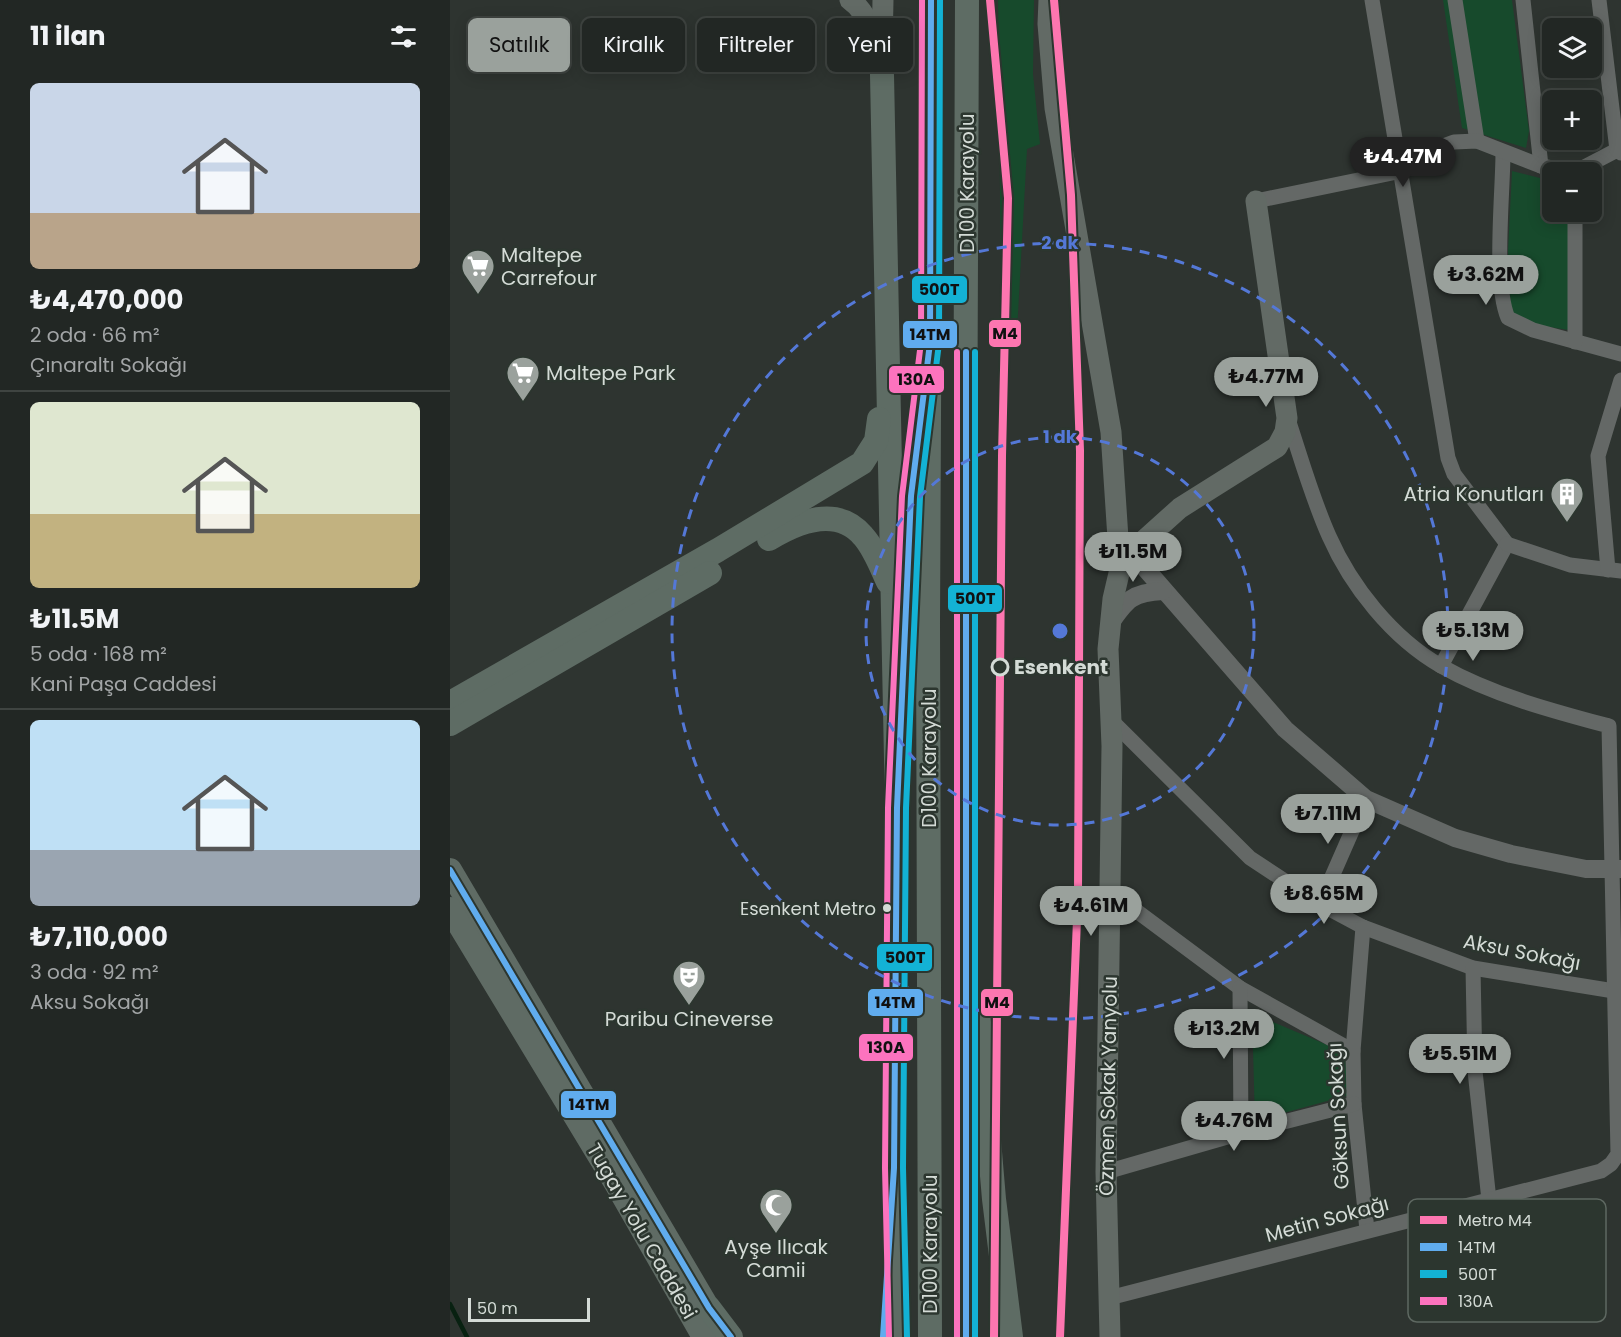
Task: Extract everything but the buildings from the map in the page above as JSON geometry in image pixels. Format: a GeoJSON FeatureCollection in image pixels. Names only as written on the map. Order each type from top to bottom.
{"type":"FeatureCollection","features":[{"type":"Feature","properties":{"kind":"highway","name":"D100 Karayolu"},"geometry":{"type":"LineString","coordinates":[[930,1337],[931,0]]}},
{"type":"Feature","properties":{"kind":"highway","name":"D100 Karayolu"},"geometry":{"type":"LineString","coordinates":[[966,1337],[967,0]]}},
{"type":"Feature","properties":{"kind":"highway"},"geometry":{"type":"LineString","coordinates":[[882,75],[897,808],[894,1168],[898,1337]]}},
{"type":"Feature","properties":{"kind":"highway"},"geometry":{"type":"LineString","coordinates":[[897,808],[911,496],[930,343]]}},
{"type":"Feature","properties":{"kind":"highway"},"geometry":{"type":"LineString","coordinates":[[450,703],[718,550],[862,463],[876,441],[887,369]]}},
{"type":"Feature","properties":{"kind":"highway"},"geometry":{"type":"LineString","coordinates":[[450,724],[795,523],[830,517],[853,527],[864,536],[891,586]]}},
{"type":"Feature","properties":{"kind":"highway"},"geometry":{"type":"LineString","coordinates":[[965,912],[984,1052],[994,1199],[1011,1337]]}},
{"type":"Feature","properties":{"kind":"highway"},"geometry":{"type":"LineString","coordinates":[[883,1337],[894,1168]]}},
{"type":"Feature","properties":{"kind":"highway"},"geometry":{"type":"LineString","coordinates":[[709,1308],[731,1337]]}},
{"type":"Feature","properties":{"kind":"main road"},"geometry":{"type":"LineString","coordinates":[[850,0],[858,5],[873,35],[882,75]]}},
{"type":"Feature","properties":{"kind":"main road"},"geometry":{"type":"LineString","coordinates":[[882,75],[883,0]]}},
{"type":"Feature","properties":{"kind":"main road","name":"Özmen Sokak Yanyolu"},"geometry":{"type":"LineString","coordinates":[[1049,0],[1048,24],[1055,108],[1111,432],[1125,561],[1110,624],[1111,892],[1106,1172],[1110,1337]]}},
{"type":"Feature","properties":{"kind":"main road"},"geometry":{"type":"LineString","coordinates":[[1125,561],[1180,508],[1277,447],[1285,432],[1287,417],[1256,201]]}},
{"type":"Feature","properties":{"kind":"main road","name":"Tugay Yolu Caddesi"},"geometry":{"type":"LineString","coordinates":[[450,870],[724,1337]]}},
{"type":"Feature","properties":{"kind":"main road","name":"Tugay Yolu Caddesi"},"geometry":{"type":"LineString","coordinates":[[450,909],[617,1185],[704,1337]]}},
{"type":"Feature","properties":{"kind":"street"},"geometry":{"type":"LineString","coordinates":[[1372,0],[1448,458],[1454,474],[1507,544],[1570,565],[1614,571],[1598,456],[1621,381]]}},
{"type":"Feature","properties":{"kind":"street"},"geometry":{"type":"LineString","coordinates":[[1455,0],[1477,141]]}},
{"type":"Feature","properties":{"kind":"street"},"geometry":{"type":"LineString","coordinates":[[1256,201],[1402,171],[1422,154],[1454,142],[1477,141],[1541,166],[1524,0]]}},
{"type":"Feature","properties":{"kind":"street"},"geometry":{"type":"LineString","coordinates":[[1596,162],[1619,151],[1599,0]]}},
{"type":"Feature","properties":{"kind":"street"},"geometry":{"type":"LineString","coordinates":[[1503,152],[1502,305],[1508,318],[1516,324],[1621,354]]}},
{"type":"Feature","properties":{"kind":"street"},"geometry":{"type":"LineString","coordinates":[[1575,222],[1575,342]]}},
{"type":"Feature","properties":{"kind":"street"},"geometry":{"type":"LineString","coordinates":[[1287,417],[1329,537],[1359,590],[1400,635],[1440,666],[1506,694],[1615,726],[1614,991],[1619,1124]]}},
{"type":"Feature","properties":{"kind":"street"},"geometry":{"type":"LineString","coordinates":[[1440,666],[1507,544]]}},
{"type":"Feature","properties":{"kind":"street"},"geometry":{"type":"LineString","coordinates":[[1125,561],[1163,591],[1285,729],[1366,800],[1455,838],[1511,854],[1561,866],[1616,869]]}},
{"type":"Feature","properties":{"kind":"street"},"geometry":{"type":"LineString","coordinates":[[1110,624],[1124,603],[1145,592],[1163,591]]}},
{"type":"Feature","properties":{"kind":"street","name":"Aksu Sokağı"},"geometry":{"type":"LineString","coordinates":[[1109,718],[1250,858],[1320,904],[1363,927],[1473,968],[1614,991]]}},
{"type":"Feature","properties":{"kind":"street"},"geometry":{"type":"LineString","coordinates":[[1320,904],[1366,800]]}},
{"type":"Feature","properties":{"kind":"street"},"geometry":{"type":"LineString","coordinates":[[1111,892],[1240,988],[1353,1051]]}},
{"type":"Feature","properties":{"kind":"street","name":"Göksun Sokağı"},"geometry":{"type":"LineString","coordinates":[[1363,927],[1353,1051],[1354,1104],[1367,1230]]}},
{"type":"Feature","properties":{"kind":"street"},"geometry":{"type":"LineString","coordinates":[[1473,968],[1475,1071],[1489,1199]]}},
{"type":"Feature","properties":{"kind":"street"},"geometry":{"type":"LineString","coordinates":[[1240,988],[1240,1133]]}},
{"type":"Feature","properties":{"kind":"street"},"geometry":{"type":"LineString","coordinates":[[1106,1172],[1240,1133],[1354,1104]]}},
{"type":"Feature","properties":{"kind":"street","name":"Metin Sokağı"},"geometry":{"type":"LineString","coordinates":[[1493,1199],[1601,1171],[1611,1164],[1618,1154],[1619,1124]]}},
{"type":"Feature","properties":{"kind":"street","name":"Metin Sokağı"},"geometry":{"type":"LineString","coordinates":[[1109,1298],[1408,1220]]}},
{"type":"Feature","properties":{"kind":"green space"},"geometry":{"type":"Polygon","coordinates":[[[998,0],[1034,0],[1033,74],[1040,144],[1027,149],[1017,332],[1012,324],[1001,286],[998,0]]]}},
{"type":"Feature","properties":{"kind":"green space"},"geometry":{"type":"Polygon","coordinates":[[[1443,0],[1512,0],[1529,131],[1526,148],[1462,128],[1443,0]]]}},
{"type":"Feature","properties":{"kind":"green space"},"geometry":{"type":"Polygon","coordinates":[[[1512,171],[1542,178],[1542,222],[1572,222],[1569,330],[1523,323],[1511,313],[1508,251],[1512,171]]]}},
{"type":"Feature","properties":{"kind":"green space"},"geometry":{"type":"Polygon","coordinates":[[[1252,1013],[1344,1052],[1349,1095],[1255,1121],[1252,1013]]]}},
{"type":"Feature","properties":{"kind":"waterway"},"geometry":{"type":"LineString","coordinates":[[450,1304],[467,1337]]}},
{"type":"Feature","properties":{"kind":"metro line","name":"M4"},"geometry":{"type":"LineString","coordinates":[[990,0],[1008,198],[1002,456],[994,1337]]}},
{"type":"Feature","properties":{"kind":"metro line","name":"M4"},"geometry":{"type":"LineString","coordinates":[[1054,0],[1071,195],[1080,451],[1078,895],[1060,1337]]}},
{"type":"Feature","properties":{"kind":"transit line","name":"130A"},"geometry":{"type":"LineString","coordinates":[[889,1337],[885,1168],[888,808],[902,496],[921,342],[922,0]]}},
{"type":"Feature","properties":{"kind":"transit line","name":"14TM"},"geometry":{"type":"LineString","coordinates":[[883,1337],[894,1168],[897,808],[911,496],[930,343],[931,0]]}},
{"type":"Feature","properties":{"kind":"transit line","name":"500T"},"geometry":{"type":"LineString","coordinates":[[907,1337],[903,1168],[906,808],[920,497],[939,343],[940,0]]}},
{"type":"Feature","properties":{"kind":"transit line","name":"130A"},"geometry":{"type":"LineString","coordinates":[[957,352],[957,1337]]}},
{"type":"Feature","properties":{"kind":"transit line","name":"14TM"},"geometry":{"type":"LineString","coordinates":[[966,352],[966,1337]]}},
{"type":"Feature","properties":{"kind":"transit line","name":"500T"},"geometry":{"type":"LineString","coordinates":[[975,352],[975,1337]]}},
{"type":"Feature","properties":{"kind":"transit line","name":"14TM"},"geometry":{"type":"LineString","coordinates":[[450,870],[709,1308],[731,1337]]}},
{"type":"Feature","properties":{"kind":"place","name":"Maltepe Carrefour"},"geometry":{"type":"Point","coordinates":[478,295]}},
{"type":"Feature","properties":{"kind":"place","name":"Maltepe Park"},"geometry":{"type":"Point","coordinates":[523,402]}},
{"type":"Feature","properties":{"kind":"place","name":"Atria Konutları"},"geometry":{"type":"Point","coordinates":[1567,523]}},
{"type":"Feature","properties":{"kind":"place","name":"Esenkent"},"geometry":{"type":"Point","coordinates":[1000,667]}},
{"type":"Feature","properties":{"kind":"place","name":"Esenkent Metro"},"geometry":{"type":"Point","coordinates":[887,908]}},
{"type":"Feature","properties":{"kind":"place","name":"Paribu Cineverse"},"geometry":{"type":"Point","coordinates":[689,1006]}},
{"type":"Feature","properties":{"kind":"place","name":"Ayşe Ilıcak Camii"},"geometry":{"type":"Point","coordinates":[776,1234]}}]}
